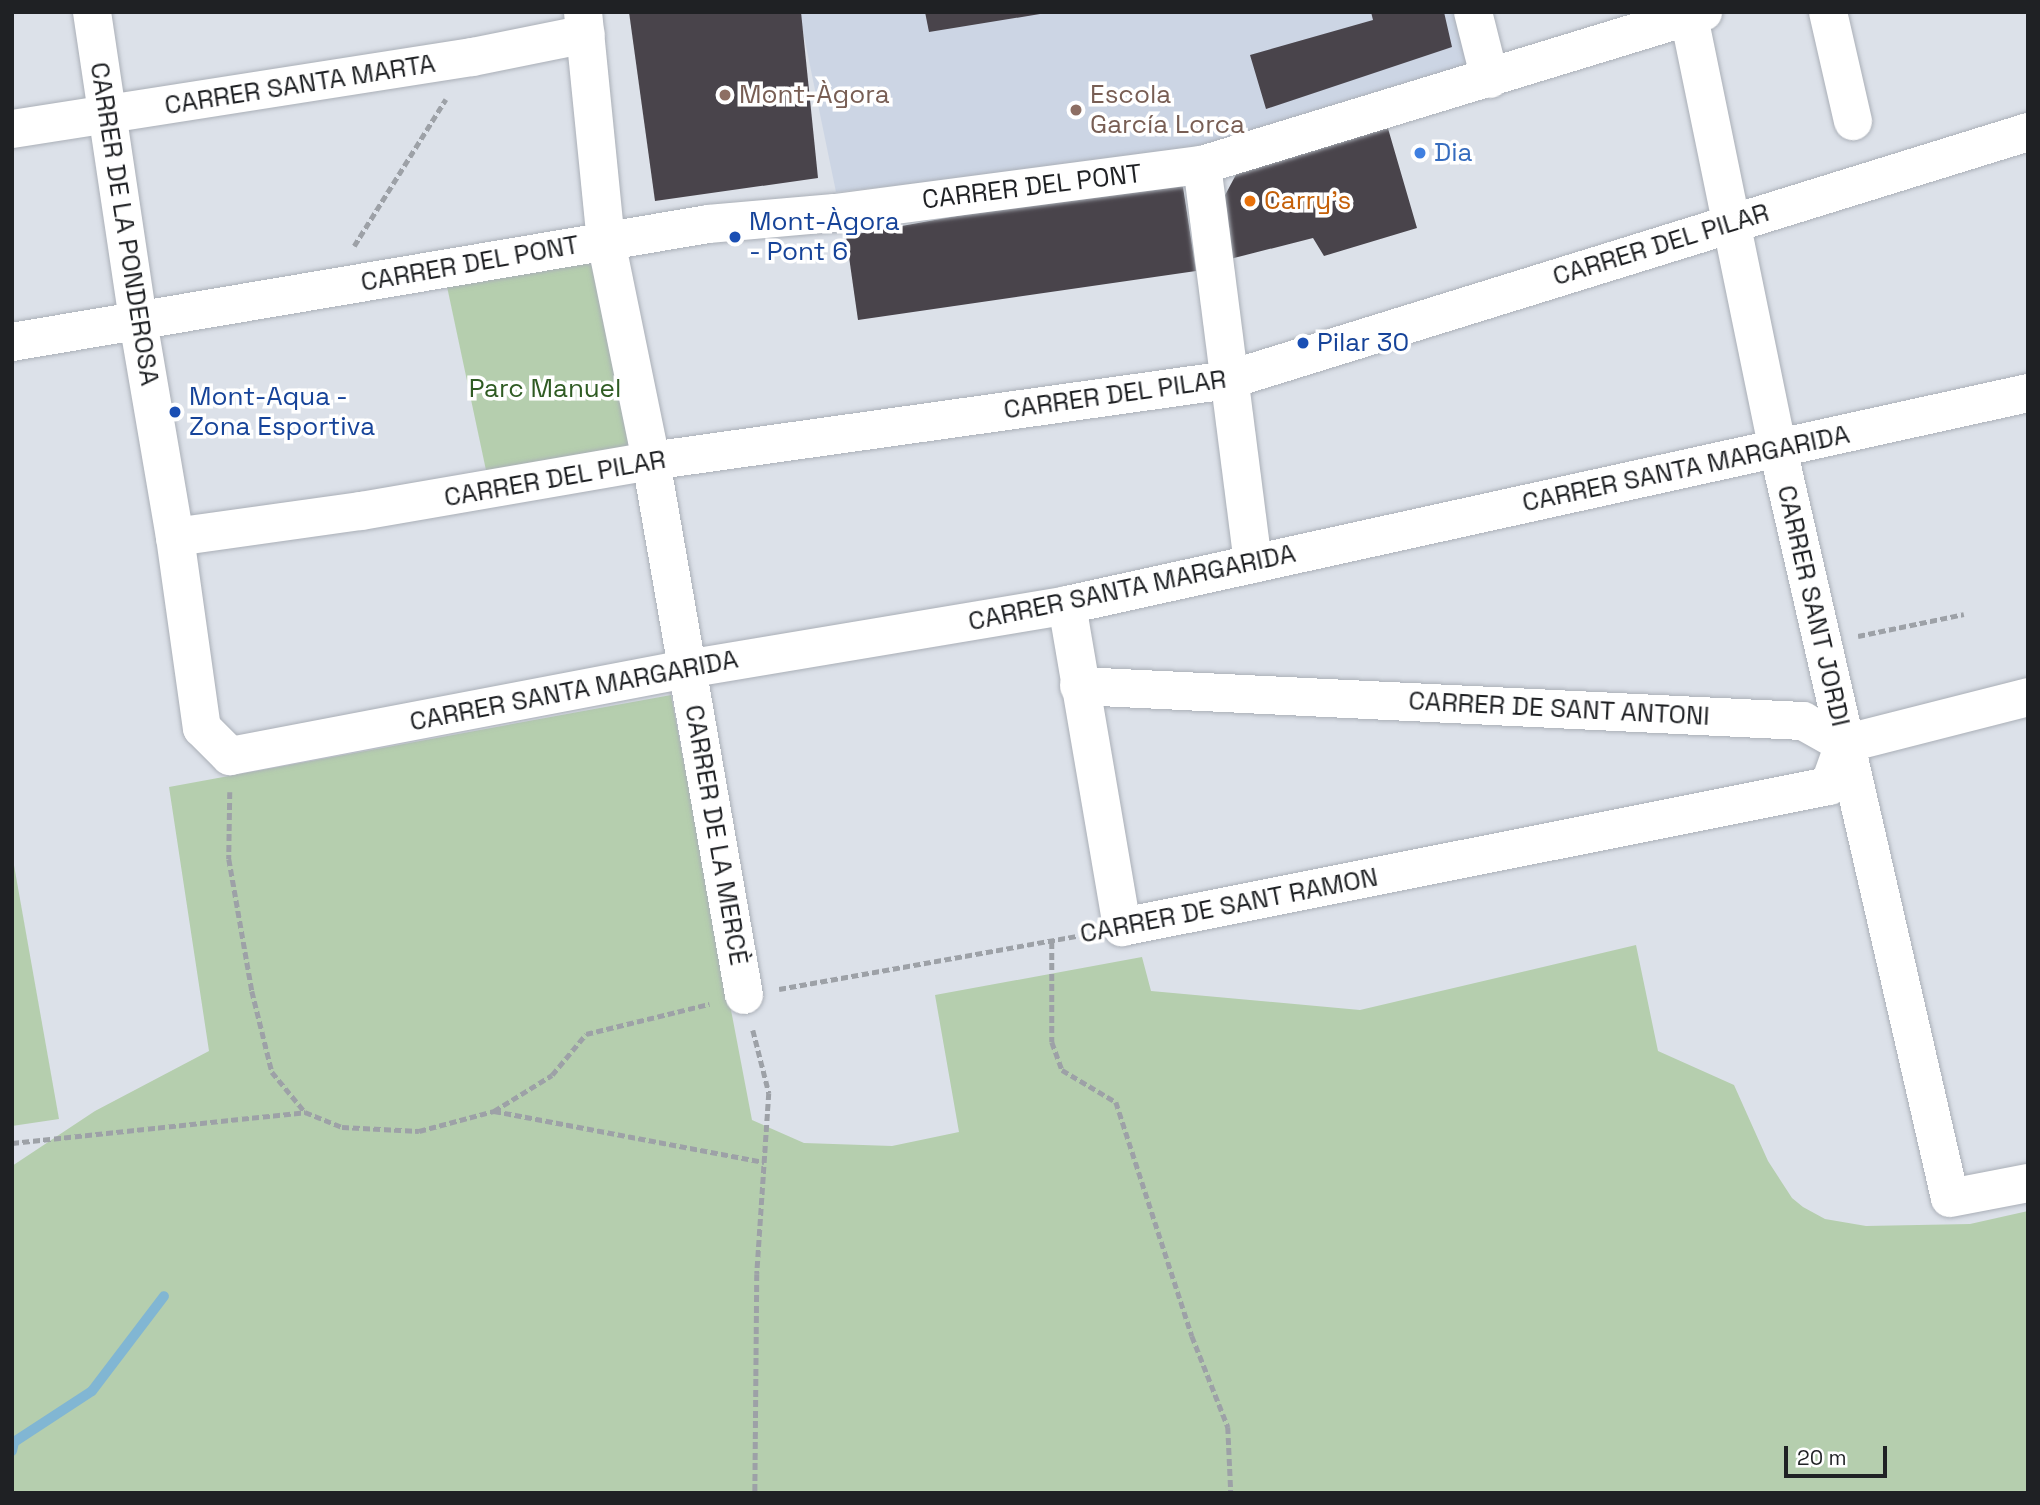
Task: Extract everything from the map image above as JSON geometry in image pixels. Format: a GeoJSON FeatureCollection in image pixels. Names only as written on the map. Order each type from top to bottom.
{"type":"FeatureCollection","features":[{"type":"Feature","properties":{"kind":"street","name":"CARRER DE LA PONDEROSA"},"geometry":{"type":"LineString","coordinates":[[92,12],[138,321],[175,537],[202,728],[230,756]]}},
{"type":"Feature","properties":{"kind":"street"},"geometry":{"type":"LineString","coordinates":[[1473,12],[1490,79]]}},
{"type":"Feature","properties":{"kind":"street"},"geometry":{"type":"LineString","coordinates":[[1828,12],[1853,121]]}},
{"type":"Feature","properties":{"kind":"street","name":"CARRER DEL PONT"},"geometry":{"type":"LineString","coordinates":[[12,342],[708,224],[835,213],[1202,165],[1490,79],[1693,14]]}},
{"type":"Feature","properties":{"kind":"street","name":"CARRER SANT JORDI"},"geometry":{"type":"LineString","coordinates":[[1693,14],[1778,449],[1950,1198],[2028,1183]]}},
{"type":"Feature","properties":{"kind":"street","name":"CARRER SANTA MARTA"},"geometry":{"type":"LineString","coordinates":[[12,129],[472,57],[584,23]]}},
{"type":"Feature","properties":{"kind":"street","name":"CARRER DE LA MERCÈ"},"geometry":{"type":"LineString","coordinates":[[584,23],[606,241],[651,461],[744,995]]}},
{"type":"Feature","properties":{"kind":"street","name":"CARRER DEL PILAR"},"geometry":{"type":"LineString","coordinates":[[175,537],[374,509],[651,461],[1228,380],[2028,132]]}},
{"type":"Feature","properties":{"kind":"street"},"geometry":{"type":"LineString","coordinates":[[1202,165],[1253,564]]}},
{"type":"Feature","properties":{"kind":"street","name":"CARRER SANTA MARGARIDA"},"geometry":{"type":"LineString","coordinates":[[230,756],[686,669],[1067,605],[2028,393]]}},
{"type":"Feature","properties":{"kind":"street"},"geometry":{"type":"LineString","coordinates":[[1067,605],[1122,927]]}},
{"type":"Feature","properties":{"kind":"street","name":"CARRER DE SANT ANTONI"},"geometry":{"type":"LineString","coordinates":[[1079,685],[1802,720],[1844,744]]}},
{"type":"Feature","properties":{"kind":"street"},"geometry":{"type":"LineString","coordinates":[[1844,744],[2028,697]]}},
{"type":"Feature","properties":{"kind":"street","name":"CARRER DE SANT RAMON"},"geometry":{"type":"LineString","coordinates":[[1122,927],[1829,786],[1844,744]]}},
{"type":"Feature","properties":{"kind":"path"},"geometry":{"type":"LineString","coordinates":[[327,288],[472,57]]}},
{"type":"Feature","properties":{"kind":"path"},"geometry":{"type":"LineString","coordinates":[[1823,643],[1964,614]]}},
{"type":"Feature","properties":{"kind":"path"},"geometry":{"type":"LineString","coordinates":[[230,756],[229,859],[252,991],[272,1072],[305,1112]]}},
{"type":"Feature","properties":{"kind":"path","name":"CARRER DE SANT RAMON"},"geometry":{"type":"LineString","coordinates":[[494,1111],[552,1074],[586,1034],[744,995],[1052,942],[1122,927]]}},
{"type":"Feature","properties":{"kind":"path"},"geometry":{"type":"LineString","coordinates":[[1052,942],[1052,1042],[1062,1070],[1116,1102],[1192,1336],[1228,1427],[1231,1493]]}},
{"type":"Feature","properties":{"kind":"path"},"geometry":{"type":"LineString","coordinates":[[744,995],[769,1093],[757,1274],[754,1493]]}},
{"type":"Feature","properties":{"kind":"path"},"geometry":{"type":"LineString","coordinates":[[12,1143],[305,1112],[342,1127],[419,1131],[494,1111],[764,1162]]}},
{"type":"Feature","properties":{"kind":"shaded area","name":"Escola García Lorca"},"geometry":{"type":"Polygon","coordinates":[[[799,12],[1459,12],[1477,67],[1189,153],[836,192],[799,12]]]}},
{"type":"Feature","properties":{"kind":"green space","name":"Parc Manuel"},"geometry":{"type":"Polygon","coordinates":[[[606,241],[653,461],[491,495],[445,275],[606,241]]]}},
{"type":"Feature","properties":{"kind":"green space"},"geometry":{"type":"Polygon","coordinates":[[[671,695],[752,1120],[804,1143],[892,1146],[959,1132],[935,995],[1142,957],[1151,991],[1360,1010],[1636,945],[1658,1051],[1734,1085],[1768,1161],[1792,1198],[1803,1207],[1825,1219],[1866,1226],[1970,1224],[2028,1211],[2028,1493],[12,1493],[12,1166],[95,1111],[209,1051],[169,787],[671,695]]]}},
{"type":"Feature","properties":{"kind":"green space"},"geometry":{"type":"Polygon","coordinates":[[[12,854],[59,1119],[12,1126],[12,854]]]}},
{"type":"Feature","properties":{"kind":"building","name":"Mont-Àgora"},"geometry":{"type":"Polygon","coordinates":[[[629,12],[801,12],[818,178],[655,201],[629,12]]]}},
{"type":"Feature","properties":{"kind":"building"},"geometry":{"type":"Polygon","coordinates":[[[925,12],[1040,12],[1040,14],[929,32],[925,12]]]}},
{"type":"Feature","properties":{"kind":"building"},"geometry":{"type":"Polygon","coordinates":[[[1371,12],[1444,12],[1452,47],[1266,109],[1250,55],[1373,20],[1371,12]]]}},
{"type":"Feature","properties":{"kind":"building"},"geometry":{"type":"Polygon","coordinates":[[[1387,125],[1417,228],[1324,256],[1313,238],[1230,259],[1223,199],[1239,169],[1387,125]]]}},
{"type":"Feature","properties":{"kind":"building"},"geometry":{"type":"Polygon","coordinates":[[[1169,178],[1183,187],[1196,271],[858,320],[846,236],[1169,178]]]}},
{"type":"Feature","properties":{"kind":"waterway"},"geometry":{"type":"LineString","coordinates":[[12,1451],[14,1442],[92,1391],[164,1296]]}},
{"type":"Feature","properties":{"kind":"place","name":"Mont-Àgora"},"geometry":{"type":"Point","coordinates":[725,95]}},
{"type":"Feature","properties":{"kind":"place","name":"Escola García Lorca"},"geometry":{"type":"Point","coordinates":[1076,110]}},
{"type":"Feature","properties":{"kind":"place","name":"Dia"},"geometry":{"type":"Point","coordinates":[1420,153]}},
{"type":"Feature","properties":{"kind":"place","name":"Carry's"},"geometry":{"type":"Point","coordinates":[1250,201]}},
{"type":"Feature","properties":{"kind":"place","name":"Mont-Àgora - Pont 6"},"geometry":{"type":"Point","coordinates":[735,237]}},
{"type":"Feature","properties":{"kind":"place","name":"Pilar 30"},"geometry":{"type":"Point","coordinates":[1303,343]}},
{"type":"Feature","properties":{"kind":"place","name":"Mont-Aqua - Zona Esportiva"},"geometry":{"type":"Point","coordinates":[175,412]}}]}
